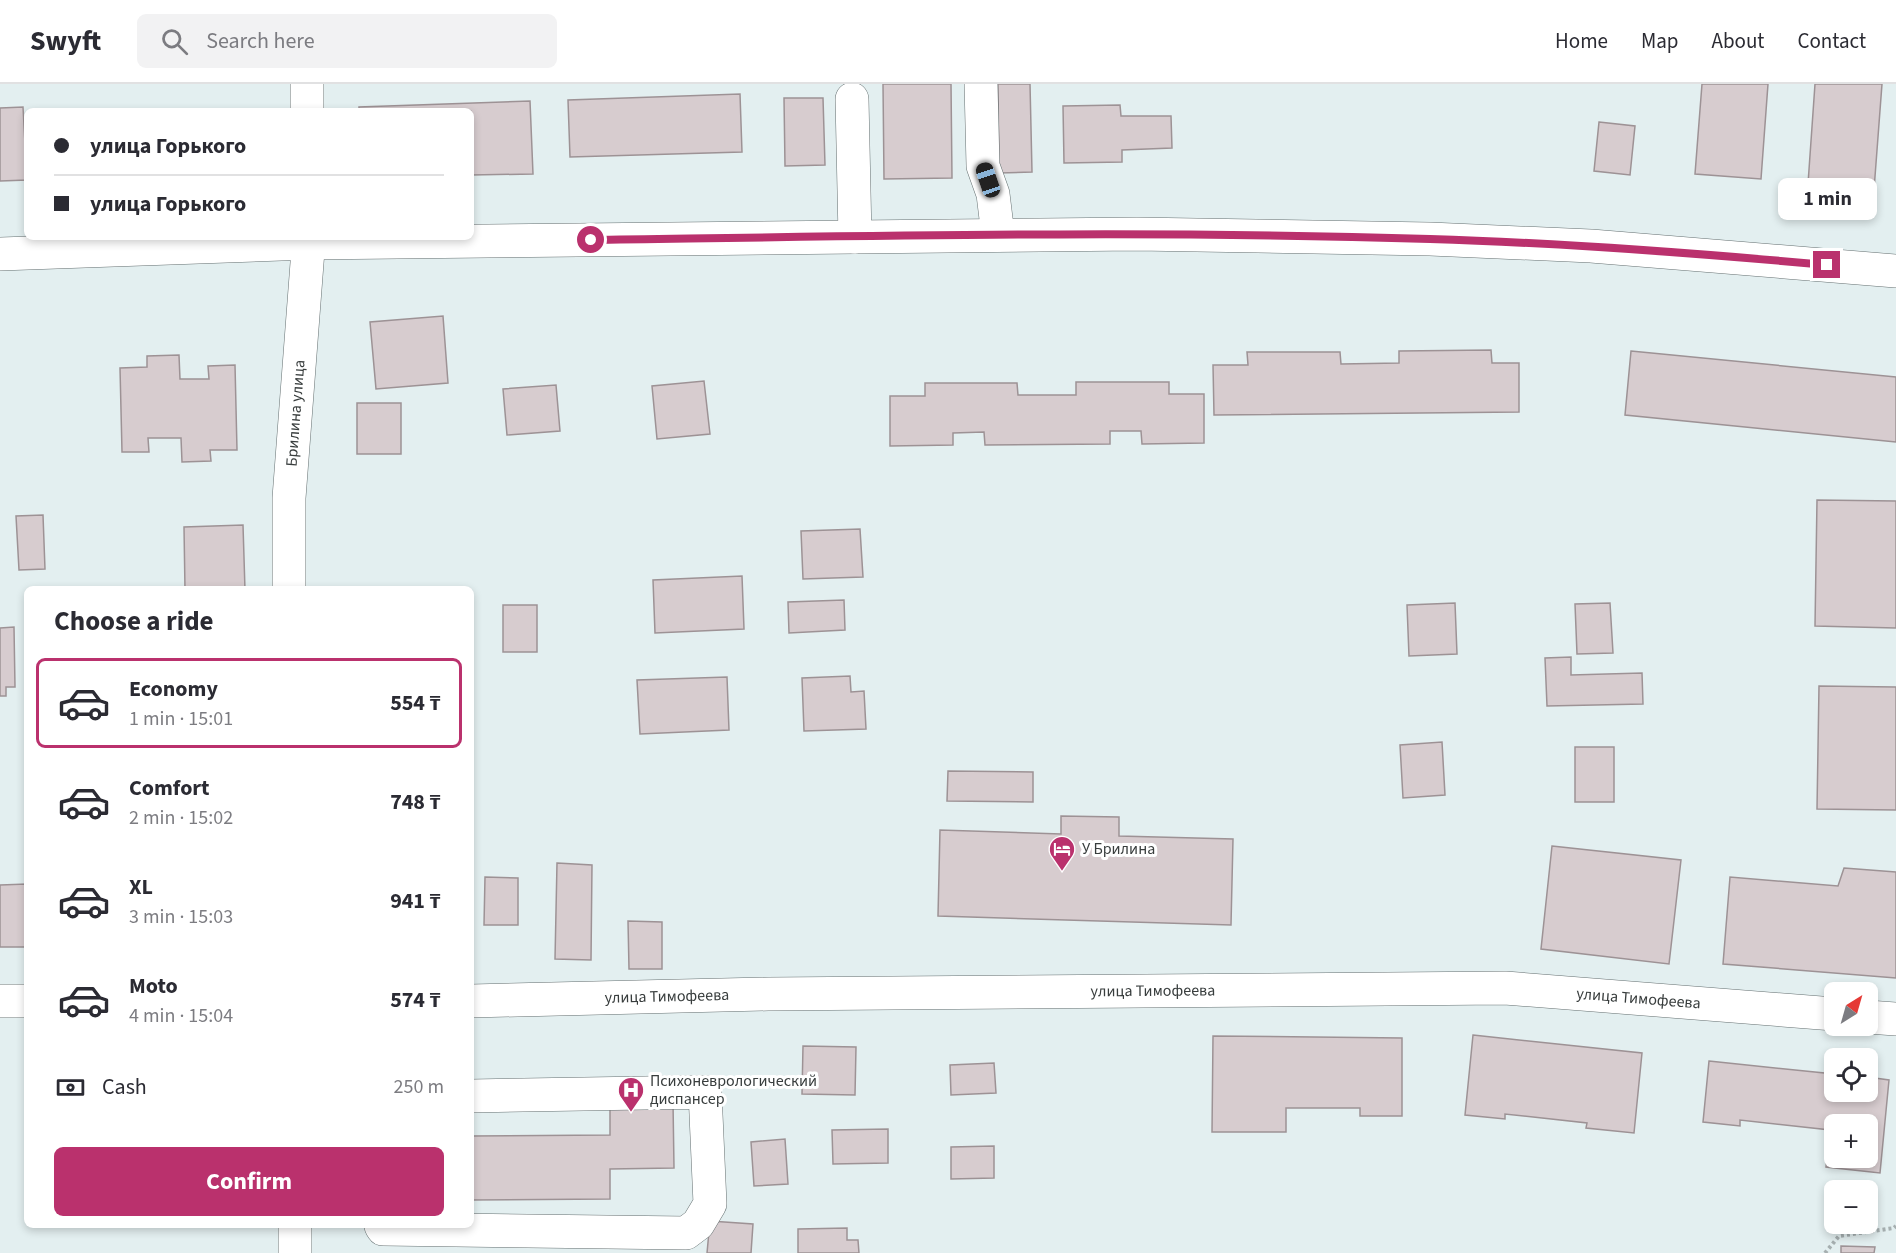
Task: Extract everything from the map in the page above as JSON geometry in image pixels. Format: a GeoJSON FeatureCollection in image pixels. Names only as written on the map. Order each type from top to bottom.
{"type":"FeatureCollection","features":[{"type":"Feature","properties":{"kind":"street"},"geometry":{"type":"LineString","coordinates":[[307,84],[307,108]]}},
{"type":"Feature","properties":{"kind":"street"},"geometry":{"type":"LineString","coordinates":[[981,84],[984,166],[993,195],[998,235]]}},
{"type":"Feature","properties":{"kind":"street"},"geometry":{"type":"LineString","coordinates":[[852,99],[855,237]]}},
{"type":"Feature","properties":{"kind":"street"},"geometry":{"type":"LineString","coordinates":[[474,239],[1137,234],[1430,239],[1591,246],[1896,271]]}},
{"type":"Feature","properties":{"kind":"street"},"geometry":{"type":"LineString","coordinates":[[0,254],[309,240]]}},
{"type":"Feature","properties":{"kind":"street","name":"Брилина улица"},"geometry":{"type":"LineString","coordinates":[[290,586],[288,498],[309,240]]}},
{"type":"Feature","properties":{"kind":"street","name":"улица Тимофеева"},"geometry":{"type":"LineString","coordinates":[[474,1001],[803,993],[1505,988],[1824,1013]]}},
{"type":"Feature","properties":{"kind":"street"},"geometry":{"type":"LineString","coordinates":[[0,1001],[24,1001]]}},
{"type":"Feature","properties":{"kind":"street"},"geometry":{"type":"LineString","coordinates":[[1878,1018],[1896,1019]]}},
{"type":"Feature","properties":{"kind":"street"},"geometry":{"type":"LineString","coordinates":[[383,1228],[686,1233],[698,1224],[710,1204],[705,1092],[474,1096]]}},
{"type":"Feature","properties":{"kind":"street"},"geometry":{"type":"LineString","coordinates":[[295,1228],[296,1253]]}},
{"type":"Feature","properties":{"kind":"path"},"geometry":{"type":"LineString","coordinates":[[1825,1253],[1839,1236],[1896,1226]]}},
{"type":"Feature","properties":{"kind":"building"},"geometry":{"type":"Polygon","coordinates":[[[883,84],[951,84],[952,178],[884,179],[883,84]]]}},
{"type":"Feature","properties":{"kind":"building"},"geometry":{"type":"Polygon","coordinates":[[[998,84],[1030,84],[1032,172],[999,173],[998,84]]]}},
{"type":"Feature","properties":{"kind":"building"},"geometry":{"type":"Polygon","coordinates":[[[1702,84],[1768,84],[1761,179],[1695,174],[1702,84]]]}},
{"type":"Feature","properties":{"kind":"building"},"geometry":{"type":"Polygon","coordinates":[[[1815,84],[1882,84],[1873,203],[1807,198],[1815,84]]]}},
{"type":"Feature","properties":{"kind":"building"},"geometry":{"type":"Polygon","coordinates":[[[740,94],[742,152],[570,157],[568,100],[740,94]]]}},
{"type":"Feature","properties":{"kind":"building"},"geometry":{"type":"Polygon","coordinates":[[[784,98],[823,98],[825,165],[785,166],[784,98]]]}},
{"type":"Feature","properties":{"kind":"building"},"geometry":{"type":"Polygon","coordinates":[[[530,101],[533,174],[474,175],[474,108],[359,107],[530,101]]]}},
{"type":"Feature","properties":{"kind":"building"},"geometry":{"type":"Polygon","coordinates":[[[1120,105],[1121,116],[1171,116],[1172,148],[1122,150],[1122,162],[1064,163],[1063,106],[1120,105]]]}},
{"type":"Feature","properties":{"kind":"building"},"geometry":{"type":"Polygon","coordinates":[[[23,107],[24,180],[0,181],[0,108],[23,107]]]}},
{"type":"Feature","properties":{"kind":"building"},"geometry":{"type":"Polygon","coordinates":[[[1599,122],[1635,126],[1630,175],[1594,171],[1599,122]]]}},
{"type":"Feature","properties":{"kind":"building"},"geometry":{"type":"Polygon","coordinates":[[[443,316],[448,383],[376,389],[370,322],[443,316]]]}},
{"type":"Feature","properties":{"kind":"building"},"geometry":{"type":"Polygon","coordinates":[[[1491,350],[1492,363],[1519,363],[1519,412],[1214,415],[1213,365],[1248,365],[1247,352],[1340,352],[1341,364],[1399,363],[1399,351],[1491,350]]]}},
{"type":"Feature","properties":{"kind":"building"},"geometry":{"type":"Polygon","coordinates":[[[1631,351],[1896,377],[1896,442],[1625,415],[1631,351]]]}},
{"type":"Feature","properties":{"kind":"building"},"geometry":{"type":"Polygon","coordinates":[[[179,355],[180,379],[209,379],[208,366],[235,365],[237,450],[210,450],[211,461],[182,462],[181,438],[148,438],[149,452],[122,452],[120,368],[147,367],[147,356],[179,355]]]}},
{"type":"Feature","properties":{"kind":"building"},"geometry":{"type":"Polygon","coordinates":[[[704,381],[710,434],[657,439],[652,386],[704,381]]]}},
{"type":"Feature","properties":{"kind":"building"},"geometry":{"type":"Polygon","coordinates":[[[1076,382],[1169,382],[1169,394],[1204,394],[1204,443],[1142,444],[1141,431],[1110,431],[1110,444],[985,445],[984,432],[953,433],[953,445],[890,446],[890,396],[925,396],[925,383],[1017,383],[1018,395],[1076,395],[1076,382]]]}},
{"type":"Feature","properties":{"kind":"building"},"geometry":{"type":"Polygon","coordinates":[[[556,385],[560,431],[507,435],[503,389],[556,385]]]}},
{"type":"Feature","properties":{"kind":"building"},"geometry":{"type":"Polygon","coordinates":[[[357,403],[401,403],[401,454],[357,454],[357,403]]]}},
{"type":"Feature","properties":{"kind":"building"},"geometry":{"type":"Polygon","coordinates":[[[1817,500],[1896,501],[1896,628],[1815,626],[1817,500]]]}},
{"type":"Feature","properties":{"kind":"building"},"geometry":{"type":"Polygon","coordinates":[[[43,515],[45,569],[19,570],[16,516],[43,515]]]}},
{"type":"Feature","properties":{"kind":"building"},"geometry":{"type":"Polygon","coordinates":[[[243,525],[245,586],[185,586],[184,527],[243,525]]]}},
{"type":"Feature","properties":{"kind":"building"},"geometry":{"type":"Polygon","coordinates":[[[860,529],[863,577],[803,579],[801,531],[860,529]]]}},
{"type":"Feature","properties":{"kind":"building"},"geometry":{"type":"Polygon","coordinates":[[[742,576],[744,629],[655,633],[653,580],[742,576]]]}},
{"type":"Feature","properties":{"kind":"building"},"geometry":{"type":"Polygon","coordinates":[[[844,600],[845,630],[789,633],[788,602],[844,600]]]}},
{"type":"Feature","properties":{"kind":"building"},"geometry":{"type":"Polygon","coordinates":[[[1455,603],[1457,654],[1409,656],[1407,605],[1455,603]]]}},
{"type":"Feature","properties":{"kind":"building"},"geometry":{"type":"Polygon","coordinates":[[[1610,603],[1613,653],[1577,654],[1575,604],[1610,603]]]}},
{"type":"Feature","properties":{"kind":"building"},"geometry":{"type":"Polygon","coordinates":[[[503,605],[537,605],[537,652],[503,652],[503,605]]]}},
{"type":"Feature","properties":{"kind":"building"},"geometry":{"type":"Polygon","coordinates":[[[14,627],[15,687],[6,687],[6,696],[0,696],[0,628],[14,627]]]}},
{"type":"Feature","properties":{"kind":"building"},"geometry":{"type":"Polygon","coordinates":[[[1571,657],[1571,675],[1642,673],[1643,704],[1547,706],[1545,658],[1571,657]]]}},
{"type":"Feature","properties":{"kind":"building"},"geometry":{"type":"Polygon","coordinates":[[[850,676],[851,692],[864,691],[866,729],[804,731],[802,678],[850,676]]]}},
{"type":"Feature","properties":{"kind":"building"},"geometry":{"type":"Polygon","coordinates":[[[727,677],[729,730],[640,734],[637,680],[727,677]]]}},
{"type":"Feature","properties":{"kind":"building"},"geometry":{"type":"Polygon","coordinates":[[[1819,686],[1896,687],[1896,810],[1817,809],[1819,686]]]}},
{"type":"Feature","properties":{"kind":"building"},"geometry":{"type":"Polygon","coordinates":[[[1442,742],[1445,795],[1403,798],[1400,745],[1442,742]]]}},
{"type":"Feature","properties":{"kind":"building"},"geometry":{"type":"Polygon","coordinates":[[[1575,747],[1614,747],[1614,802],[1575,802],[1575,747]]]}},
{"type":"Feature","properties":{"kind":"building"},"geometry":{"type":"Polygon","coordinates":[[[948,771],[1033,772],[1033,802],[947,801],[948,771]]]}},
{"type":"Feature","properties":{"kind":"building","name":"У Брилина"},"geometry":{"type":"Polygon","coordinates":[[[1061,816],[1119,817],[1119,836],[1233,839],[1231,925],[938,916],[940,830],[1061,834],[1061,816]]]}},
{"type":"Feature","properties":{"kind":"building"},"geometry":{"type":"Polygon","coordinates":[[[1552,846],[1681,860],[1669,964],[1541,949],[1552,846]]]}},
{"type":"Feature","properties":{"kind":"building"},"geometry":{"type":"Polygon","coordinates":[[[557,863],[592,865],[591,960],[555,959],[557,863]]]}},
{"type":"Feature","properties":{"kind":"building"},"geometry":{"type":"Polygon","coordinates":[[[1844,868],[1896,872],[1896,978],[1723,964],[1730,877],[1838,886],[1844,868]]]}},
{"type":"Feature","properties":{"kind":"building"},"geometry":{"type":"Polygon","coordinates":[[[485,877],[518,878],[518,925],[484,925],[485,877]]]}},
{"type":"Feature","properties":{"kind":"building"},"geometry":{"type":"Polygon","coordinates":[[[24,884],[24,947],[0,947],[0,885],[24,884]]]}},
{"type":"Feature","properties":{"kind":"building"},"geometry":{"type":"Polygon","coordinates":[[[628,921],[662,922],[662,969],[629,969],[628,921]]]}},
{"type":"Feature","properties":{"kind":"building"},"geometry":{"type":"Polygon","coordinates":[[[1473,1035],[1642,1053],[1634,1133],[1586,1128],[1587,1123],[1505,1114],[1505,1119],[1465,1115],[1473,1035]]]}},
{"type":"Feature","properties":{"kind":"building"},"geometry":{"type":"Polygon","coordinates":[[[1213,1036],[1402,1038],[1402,1116],[1360,1116],[1360,1108],[1286,1108],[1286,1132],[1212,1132],[1213,1036]]]}},
{"type":"Feature","properties":{"kind":"building"},"geometry":{"type":"Polygon","coordinates":[[[803,1046],[856,1047],[855,1095],[802,1094],[803,1046]]]}},
{"type":"Feature","properties":{"kind":"building"},"geometry":{"type":"Polygon","coordinates":[[[1709,1061],[1824,1073],[1824,1102],[1878,1102],[1878,1078],[1889,1080],[1880,1173],[1835,1168],[1878,1168],[1878,1114],[1824,1114],[1824,1129],[1740,1120],[1740,1126],[1703,1122],[1709,1061]]]}},
{"type":"Feature","properties":{"kind":"building"},"geometry":{"type":"Polygon","coordinates":[[[994,1063],[996,1093],[951,1095],[950,1065],[994,1063]]]}},
{"type":"Feature","properties":{"kind":"building"},"geometry":{"type":"Polygon","coordinates":[[[610,1102],[673,1102],[674,1168],[610,1169],[610,1199],[474,1200],[474,1136],[610,1135],[610,1102]]]}},
{"type":"Feature","properties":{"kind":"building"},"geometry":{"type":"Polygon","coordinates":[[[888,1129],[888,1163],[833,1164],[832,1130],[888,1129]]]}},
{"type":"Feature","properties":{"kind":"building"},"geometry":{"type":"Polygon","coordinates":[[[785,1139],[788,1184],[754,1186],[751,1142],[785,1139]]]}},
{"type":"Feature","properties":{"kind":"building"},"geometry":{"type":"Polygon","coordinates":[[[994,1146],[994,1178],[951,1179],[951,1147],[994,1146]]]}},
{"type":"Feature","properties":{"kind":"building"},"geometry":{"type":"Polygon","coordinates":[[[710,1221],[753,1224],[751,1253],[707,1253],[710,1221]]]}},
{"type":"Feature","properties":{"kind":"building"},"geometry":{"type":"Polygon","coordinates":[[[847,1228],[847,1240],[858,1240],[859,1253],[798,1253],[798,1229],[847,1228]]]}},
{"type":"Feature","properties":{"kind":"building"},"geometry":{"type":"Polygon","coordinates":[[[1841,1246],[1875,1247],[1874,1253],[1841,1253],[1841,1246]]]}},
{"type":"Feature","properties":{"kind":"place","name":"У Брилина"},"geometry":{"type":"Point","coordinates":[1062,872]}},
{"type":"Feature","properties":{"kind":"place","name":"Психоневрологический диспансер"},"geometry":{"type":"Point","coordinates":[631,1113]}},
{"type":"Feature","properties":{"kind":"route"},"geometry":{"type":"LineString","coordinates":[[591,240],[1137,234],[1430,239],[1591,246],[1827,265]]}}]}
